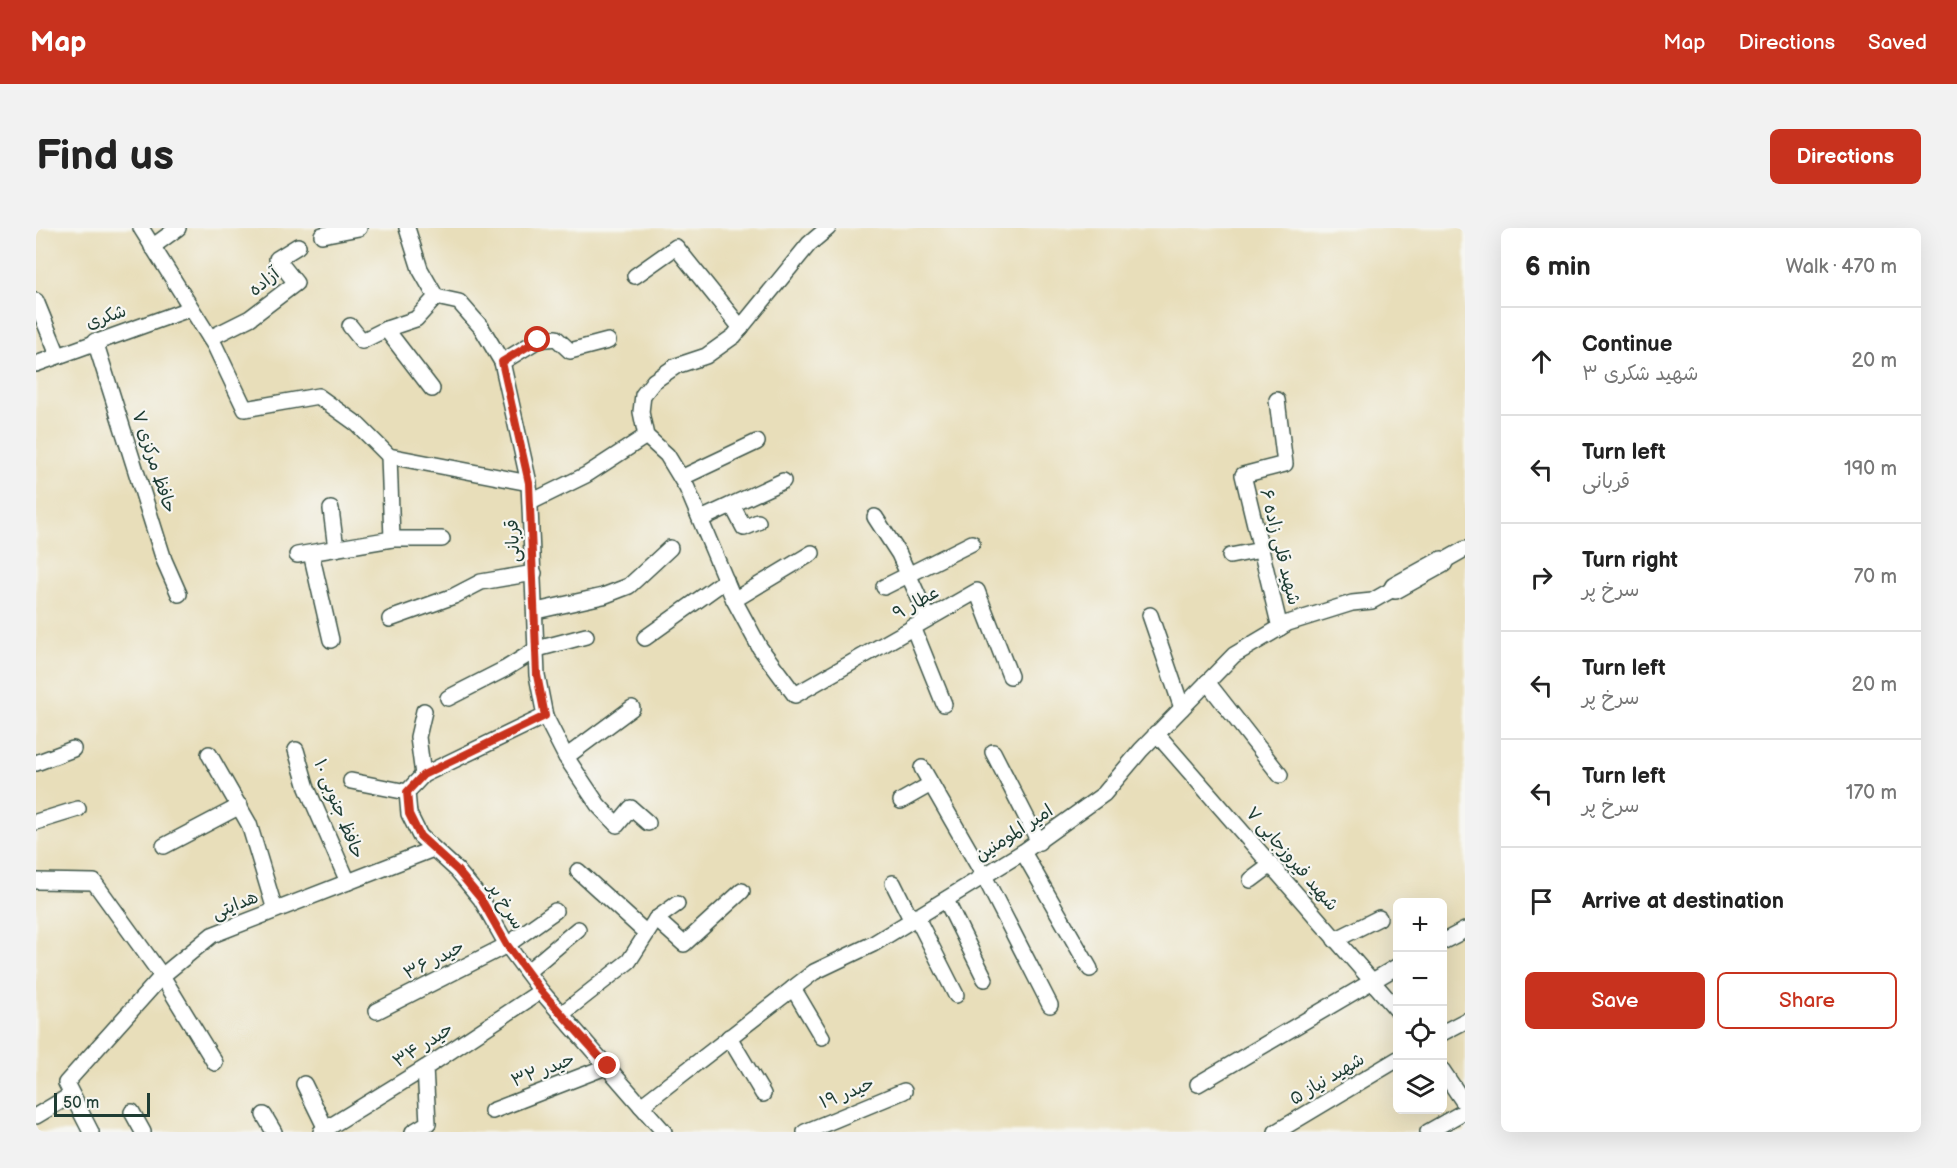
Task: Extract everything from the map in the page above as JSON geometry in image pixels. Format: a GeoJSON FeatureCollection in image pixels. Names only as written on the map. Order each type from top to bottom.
{"type":"FeatureCollection","features":[{"type":"Feature","properties":{"kind":"highway"},"geometry":{"type":"LineString","coordinates":[[1395,588],[1442,562]]}},
{"type":"Feature","properties":{"kind":"street"},"geometry":{"type":"LineString","coordinates":[[141,228],[189,309],[210,338],[245,409],[318,396],[357,424],[389,456],[529,483]]}},
{"type":"Feature","properties":{"kind":"street"},"geometry":{"type":"LineString","coordinates":[[152,247],[177,228]]}},
{"type":"Feature","properties":{"kind":"street"},"geometry":{"type":"LineString","coordinates":[[322,235],[359,228]]}},
{"type":"Feature","properties":{"kind":"street"},"geometry":{"type":"LineString","coordinates":[[350,326],[362,341],[386,328],[416,319],[436,297],[420,269],[407,228]]}},
{"type":"Feature","properties":{"kind":"street"},"geometry":{"type":"LineString","coordinates":[[812,553],[734,600],[681,478],[667,455],[646,436],[641,412],[643,394],[654,381],[676,366],[706,357],[741,328],[809,244],[828,228]]}},
{"type":"Feature","properties":{"kind":"street","name":"آزاده"},"geometry":{"type":"LineString","coordinates":[[210,338],[250,318],[296,283],[277,259],[298,246]]}},
{"type":"Feature","properties":{"kind":"street"},"geometry":{"type":"LineString","coordinates":[[635,276],[676,247],[741,328]]}},
{"type":"Feature","properties":{"kind":"street","name":"قربانی"},"geometry":{"type":"LineString","coordinates":[[436,297],[459,302],[481,327],[502,362],[529,483],[537,675],[545,716],[566,757],[598,805],[617,825],[631,808],[648,823]]}},
{"type":"Feature","properties":{"kind":"street"},"geometry":{"type":"LineString","coordinates":[[36,301],[58,355]]}},
{"type":"Feature","properties":{"kind":"street","name":"شکری"},"geometry":{"type":"LineString","coordinates":[[36,364],[189,309]]}},
{"type":"Feature","properties":{"kind":"street"},"geometry":{"type":"LineString","coordinates":[[386,328],[432,389]]}},
{"type":"Feature","properties":{"kind":"street"},"geometry":{"type":"LineString","coordinates":[[502,362],[538,340],[556,338],[570,351],[608,341]]}},
{"type":"Feature","properties":{"kind":"street","name":"حافظ مرکزی ۷"},"geometry":{"type":"LineString","coordinates":[[95,341],[164,560],[179,594]]}},
{"type":"Feature","properties":{"kind":"street","name":"شهید قلی زاده ۶"},"geometry":{"type":"LineString","coordinates":[[1277,400],[1285,464],[1243,475],[1280,628]]}},
{"type":"Feature","properties":{"kind":"street"},"geometry":{"type":"LineString","coordinates":[[531,502],[586,475],[646,436]]}},
{"type":"Feature","properties":{"kind":"street"},"geometry":{"type":"LineString","coordinates":[[681,478],[757,442]]}},
{"type":"Feature","properties":{"kind":"street"},"geometry":{"type":"LineString","coordinates":[[389,456],[392,539]]}},
{"type":"Feature","properties":{"kind":"street"},"geometry":{"type":"LineString","coordinates":[[700,519],[783,481]]}},
{"type":"Feature","properties":{"kind":"street"},"geometry":{"type":"LineString","coordinates":[[732,505],[744,528],[758,522]]}},
{"type":"Feature","properties":{"kind":"street"},"geometry":{"type":"LineString","coordinates":[[331,508],[336,549]]}},
{"type":"Feature","properties":{"kind":"street"},"geometry":{"type":"LineString","coordinates":[[875,517],[899,554],[928,618]]}},
{"type":"Feature","properties":{"kind":"street"},"geometry":{"type":"LineString","coordinates":[[331,640],[304,554],[392,539],[442,539]]}},
{"type":"Feature","properties":{"kind":"street"},"geometry":{"type":"LineString","coordinates":[[884,587],[972,543]]}},
{"type":"Feature","properties":{"kind":"street"},"geometry":{"type":"LineString","coordinates":[[536,611],[603,596],[629,586],[670,548]]}},
{"type":"Feature","properties":{"kind":"street"},"geometry":{"type":"LineString","coordinates":[[1442,562],[1465,549]]}},
{"type":"Feature","properties":{"kind":"street"},"geometry":{"type":"LineString","coordinates":[[1230,556],[1261,550]]}},
{"type":"Feature","properties":{"kind":"street"},"geometry":{"type":"LineString","coordinates":[[390,619],[454,596],[481,582],[534,573]]}},
{"type":"Feature","properties":{"kind":"street"},"geometry":{"type":"LineString","coordinates":[[645,638],[726,580]]}},
{"type":"Feature","properties":{"kind":"street","name":"امیر المومنین"},"geometry":{"type":"LineString","coordinates":[[641,1106],[814,972],[873,944],[945,900],[1039,842],[1104,794],[1156,733],[1234,655],[1280,628],[1352,603],[1372,601],[1395,588]]}},
{"type":"Feature","properties":{"kind":"street","name":"عطار ۹"},"geometry":{"type":"LineString","coordinates":[[734,600],[760,648],[795,695],[977,591],[1010,676]]}},
{"type":"Feature","properties":{"kind":"street"},"geometry":{"type":"LineString","coordinates":[[1150,615],[1182,708]]}},
{"type":"Feature","properties":{"kind":"street"},"geometry":{"type":"LineString","coordinates":[[913,627],[944,704]]}},
{"type":"Feature","properties":{"kind":"street"},"geometry":{"type":"LineString","coordinates":[[448,698],[505,669],[537,649],[586,636]]}},
{"type":"Feature","properties":{"kind":"street"},"geometry":{"type":"LineString","coordinates":[[1207,682],[1280,775]]}},
{"type":"Feature","properties":{"kind":"street"},"geometry":{"type":"LineString","coordinates":[[566,757],[632,708]]}},
{"type":"Feature","properties":{"kind":"street"},"geometry":{"type":"LineString","coordinates":[[423,775],[418,737],[424,711]]}},
{"type":"Feature","properties":{"kind":"street"},"geometry":{"type":"LineString","coordinates":[[351,781],[407,792],[423,775],[545,716]]}},
{"type":"Feature","properties":{"kind":"street","name":"شهید فیروزجایی ۷"},"geometry":{"type":"LineString","coordinates":[[1156,733],[1394,1006]]}},
{"type":"Feature","properties":{"kind":"street"},"geometry":{"type":"LineString","coordinates":[[36,763],[73,749]]}},
{"type":"Feature","properties":{"kind":"street","name":"حافظ جنوبی ۱۰"},"geometry":{"type":"LineString","coordinates":[[296,750],[307,788],[348,882]]}},
{"type":"Feature","properties":{"kind":"street"},"geometry":{"type":"LineString","coordinates":[[993,752],[1039,842]]}},
{"type":"Feature","properties":{"kind":"street"},"geometry":{"type":"LineString","coordinates":[[209,754],[249,824],[275,910]]}},
{"type":"Feature","properties":{"kind":"street"},"geometry":{"type":"LineString","coordinates":[[922,768],[984,876],[1050,1005]]}},
{"type":"Feature","properties":{"kind":"street"},"geometry":{"type":"LineString","coordinates":[[901,801],[931,784]]}},
{"type":"Feature","properties":{"kind":"street","name":"سرخ پر"},"geometry":{"type":"LineString","coordinates":[[407,792],[409,814],[420,836],[457,870],[481,899],[507,945],[541,991],[563,1013],[664,1132]]}},
{"type":"Feature","properties":{"kind":"street"},"geometry":{"type":"LineString","coordinates":[[164,846],[240,806]]}},
{"type":"Feature","properties":{"kind":"street"},"geometry":{"type":"LineString","coordinates":[[36,822],[78,809]]}},
{"type":"Feature","properties":{"kind":"street","name":"هدایتی"},"geometry":{"type":"LineString","coordinates":[[36,1116],[69,1089],[162,976],[212,935],[433,849]]}},
{"type":"Feature","properties":{"kind":"street"},"geometry":{"type":"LineString","coordinates":[[1023,852],[1090,969]]}},
{"type":"Feature","properties":{"kind":"street"},"geometry":{"type":"LineString","coordinates":[[1251,880],[1271,865]]}},
{"type":"Feature","properties":{"kind":"street"},"geometry":{"type":"LineString","coordinates":[[578,872],[645,932]]}},
{"type":"Feature","properties":{"kind":"street"},"geometry":{"type":"LineString","coordinates":[[36,881],[94,882],[162,976],[215,1063]]}},
{"type":"Feature","properties":{"kind":"street"},"geometry":{"type":"LineString","coordinates":[[893,883],[956,995]]}},
{"type":"Feature","properties":{"kind":"street"},"geometry":{"type":"LineString","coordinates":[[656,918],[684,944],[742,891]]}},
{"type":"Feature","properties":{"kind":"street"},"geometry":{"type":"LineString","coordinates":[[945,900],[985,979]]}},
{"type":"Feature","properties":{"kind":"street"},"geometry":{"type":"LineString","coordinates":[[563,1013],[629,961],[645,932],[656,918],[677,904]]}},
{"type":"Feature","properties":{"kind":"street","name":"حیدر ۳۶"},"geometry":{"type":"LineString","coordinates":[[377,1011],[507,945],[555,911]]}},
{"type":"Feature","properties":{"kind":"street"},"geometry":{"type":"LineString","coordinates":[[1335,940],[1378,918]]}},
{"type":"Feature","properties":{"kind":"street"},"geometry":{"type":"LineString","coordinates":[[527,972],[578,930]]}},
{"type":"Feature","properties":{"kind":"street"},"geometry":{"type":"LineString","coordinates":[[1447,940],[1465,930]]}},
{"type":"Feature","properties":{"kind":"street"},"geometry":{"type":"LineString","coordinates":[[1198,1083],[1393,969]]}},
{"type":"Feature","properties":{"kind":"street"},"geometry":{"type":"LineString","coordinates":[[793,988],[822,1037]]}},
{"type":"Feature","properties":{"kind":"street","name":"حیدر ۳۴"},"geometry":{"type":"LineString","coordinates":[[323,1130],[425,1068],[541,991]]}},
{"type":"Feature","properties":{"kind":"street"},"geometry":{"type":"LineString","coordinates":[[1447,1031],[1465,1021]]}},
{"type":"Feature","properties":{"kind":"street"},"geometry":{"type":"LineString","coordinates":[[729,1037],[763,1094]]}},
{"type":"Feature","properties":{"kind":"street","name":"شهید نیاز ۵"},"geometry":{"type":"LineString","coordinates":[[1276,1132],[1396,1060]]}},
{"type":"Feature","properties":{"kind":"street","name":"حیدر ۳۲"},"geometry":{"type":"LineString","coordinates":[[492,1111],[608,1066]]}},
{"type":"Feature","properties":{"kind":"street"},"geometry":{"type":"LineString","coordinates":[[413,1132],[428,1123],[425,1068]]}},
{"type":"Feature","properties":{"kind":"street"},"geometry":{"type":"LineString","coordinates":[[1447,1076],[1465,1104]]}},
{"type":"Feature","properties":{"kind":"street"},"geometry":{"type":"LineString","coordinates":[[304,1084],[323,1130]]}},
{"type":"Feature","properties":{"kind":"street"},"geometry":{"type":"LineString","coordinates":[[69,1089],[91,1132]]}},
{"type":"Feature","properties":{"kind":"street","name":"حیدر ۱۹"},"geometry":{"type":"LineString","coordinates":[[805,1132],[821,1129],[904,1091]]}},
{"type":"Feature","properties":{"kind":"street"},"geometry":{"type":"LineString","coordinates":[[1428,1132],[1465,1110]]}},
{"type":"Feature","properties":{"kind":"street"},"geometry":{"type":"LineString","coordinates":[[132,1112],[143,1132]]}},
{"type":"Feature","properties":{"kind":"street"},"geometry":{"type":"LineString","coordinates":[[264,1115],[273,1132]]}},
{"type":"Feature","properties":{"kind":"route"},"geometry":{"type":"LineString","coordinates":[[538,340],[502,362],[529,483],[534,546],[537,675],[545,716],[423,775],[407,792],[409,814],[420,836],[457,870],[481,899],[507,945],[541,991],[608,1066]]}}]}
